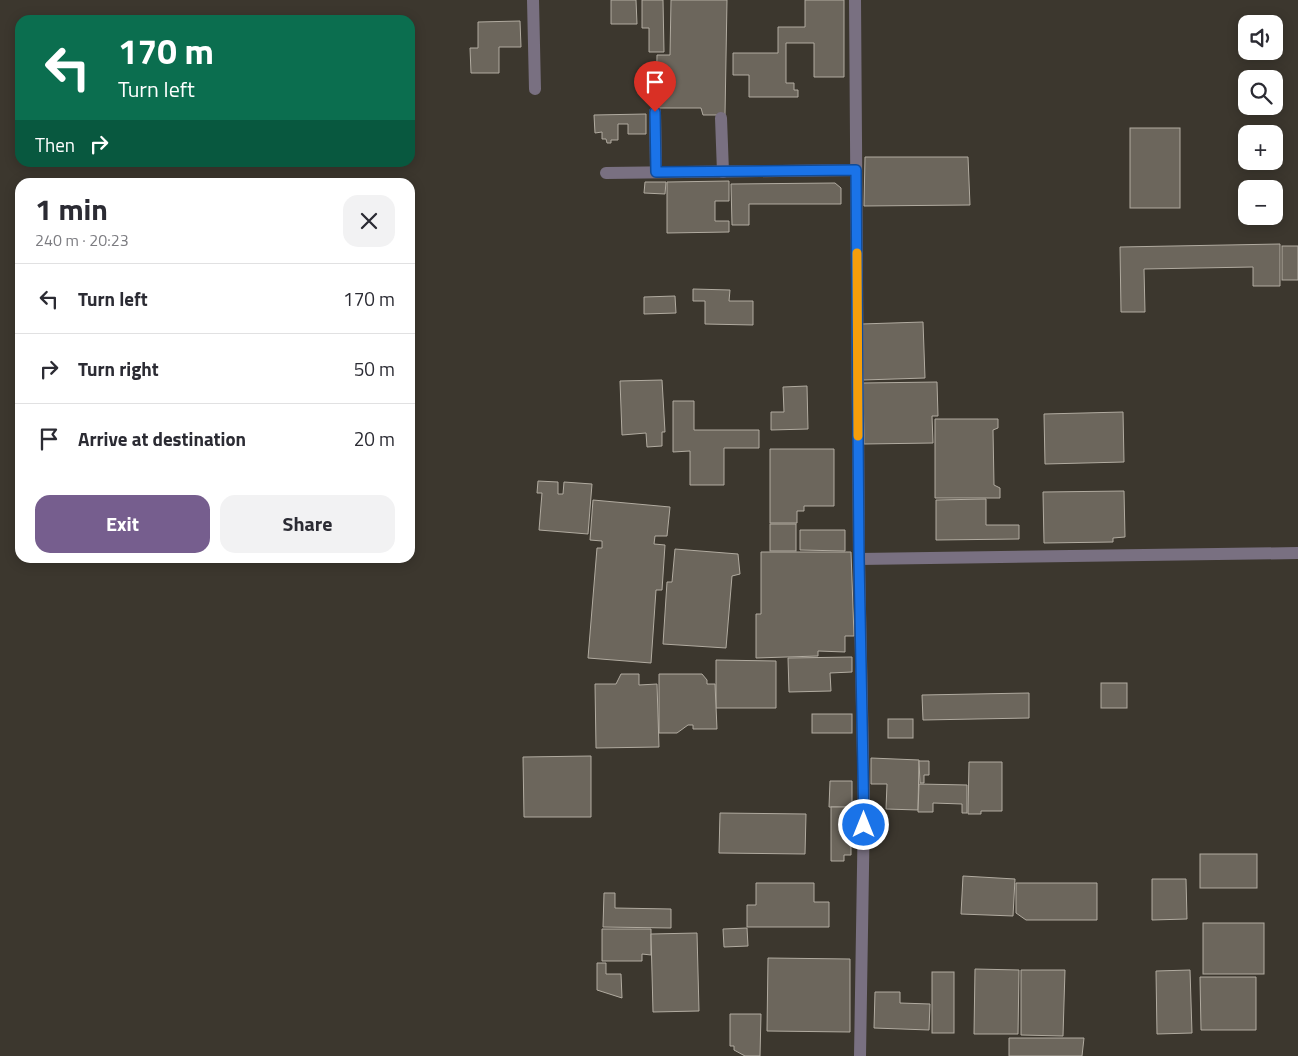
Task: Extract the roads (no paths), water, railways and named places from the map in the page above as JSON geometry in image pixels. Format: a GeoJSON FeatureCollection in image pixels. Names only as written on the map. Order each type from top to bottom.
{"type":"FeatureCollection","features":[{"type":"Feature","properties":{"kind":"street"},"geometry":{"type":"LineString","coordinates":[[533,0],[535,89]]}},
{"type":"Feature","properties":{"kind":"street"},"geometry":{"type":"LineString","coordinates":[[855,0],[859,559],[864,806],[860,1056]]}},
{"type":"Feature","properties":{"kind":"street"},"geometry":{"type":"LineString","coordinates":[[655,112],[656,172]]}},
{"type":"Feature","properties":{"kind":"street"},"geometry":{"type":"LineString","coordinates":[[722,118],[723,172]]}},
{"type":"Feature","properties":{"kind":"street"},"geometry":{"type":"LineString","coordinates":[[606,173],[856,170]]}},
{"type":"Feature","properties":{"kind":"street"},"geometry":{"type":"LineString","coordinates":[[859,559],[1298,553]]}}]}
